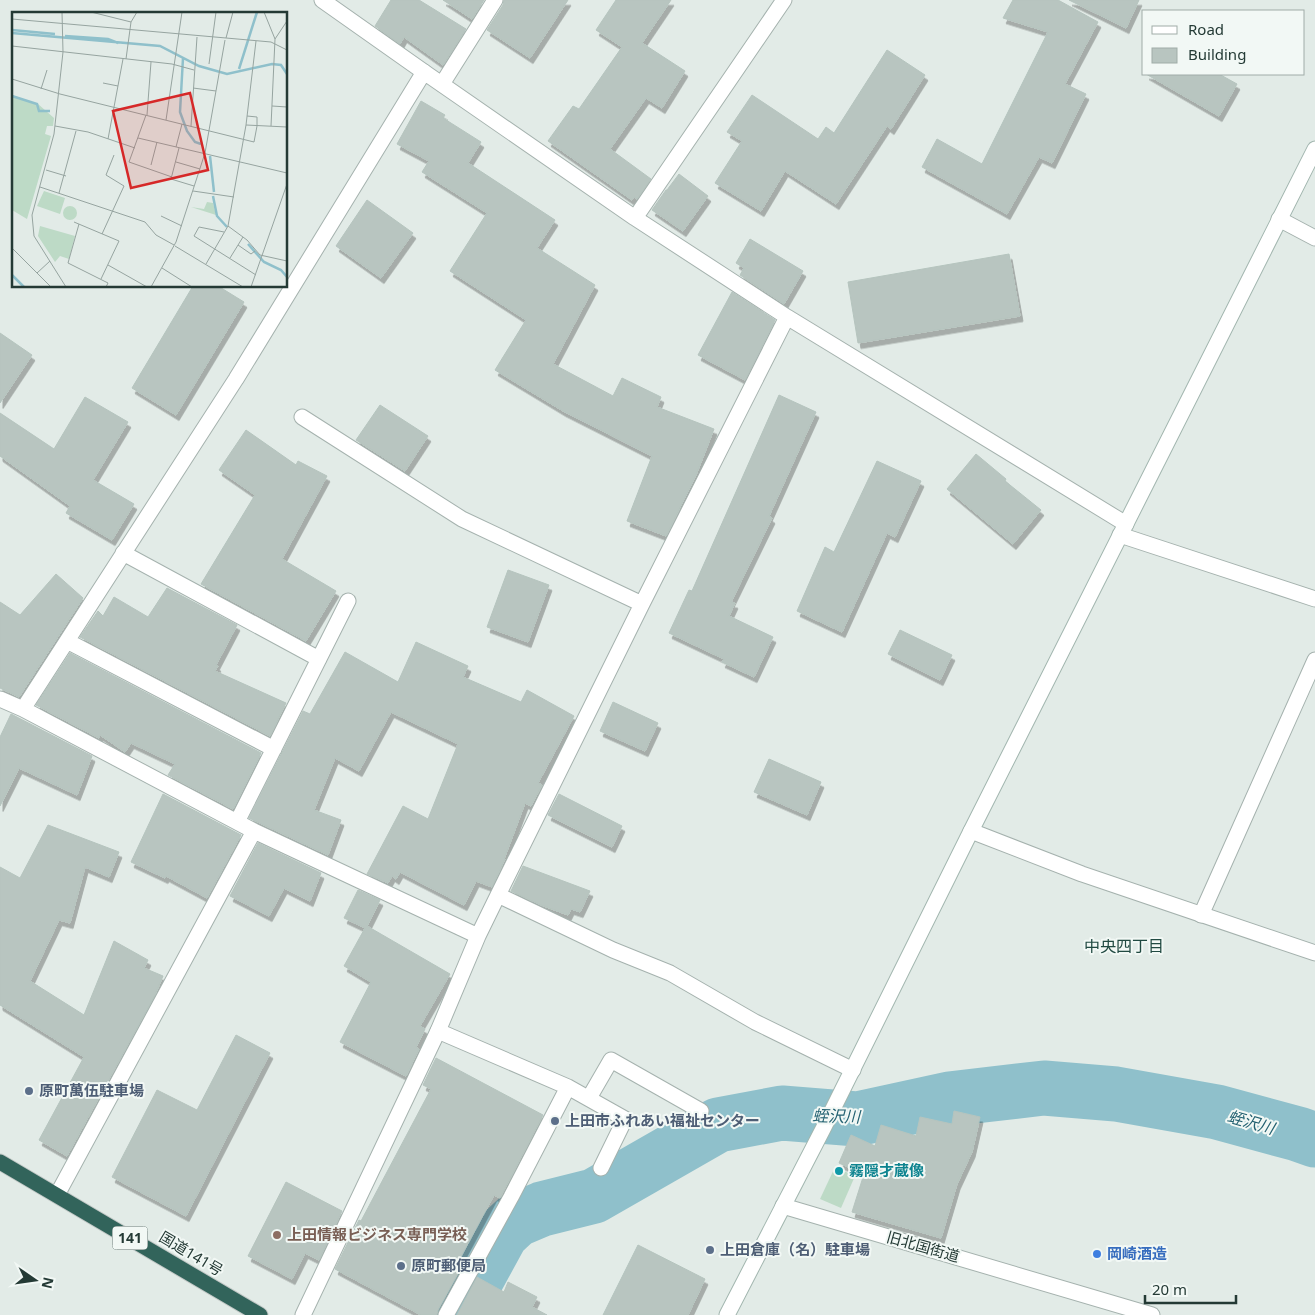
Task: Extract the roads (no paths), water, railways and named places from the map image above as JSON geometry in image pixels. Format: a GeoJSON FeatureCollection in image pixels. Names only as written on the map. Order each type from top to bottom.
{"type":"FeatureCollection","features":[{"type":"Feature","properties":{"kind":"highway","name":"国道141号"},"geometry":{"type":"LineString","coordinates":[[0,1162],[260,1315]]}},
{"type":"Feature","properties":{"kind":"street"},"geometry":{"type":"LineString","coordinates":[[322,0],[635,218],[1123,530],[1315,599]]}},
{"type":"Feature","properties":{"kind":"street"},"geometry":{"type":"LineString","coordinates":[[442,84],[495,0]]}},
{"type":"Feature","properties":{"kind":"street"},"geometry":{"type":"LineString","coordinates":[[635,218],[784,0]]}},
{"type":"Feature","properties":{"kind":"street"},"geometry":{"type":"LineString","coordinates":[[23,709],[236,379],[424,72]]}},
{"type":"Feature","properties":{"kind":"street"},"geometry":{"type":"LineString","coordinates":[[727,1315],[839,1098],[971,831],[1315,149]]}},
{"type":"Feature","properties":{"kind":"street"},"geometry":{"type":"LineString","coordinates":[[1279,219],[1315,238]]}},
{"type":"Feature","properties":{"kind":"street"},"geometry":{"type":"LineString","coordinates":[[303,1315],[438,1031],[478,936],[642,604],[788,316]]}},
{"type":"Feature","properties":{"kind":"street"},"geometry":{"type":"LineString","coordinates":[[302,417],[462,519],[642,604]]}},
{"type":"Feature","properties":{"kind":"street"},"geometry":{"type":"LineString","coordinates":[[123,553],[319,659]]}},
{"type":"Feature","properties":{"kind":"street"},"geometry":{"type":"LineString","coordinates":[[238,822],[348,601]]}},
{"type":"Feature","properties":{"kind":"street"},"geometry":{"type":"LineString","coordinates":[[67,641],[274,749]]}},
{"type":"Feature","properties":{"kind":"street"},"geometry":{"type":"LineString","coordinates":[[1201,915],[1315,660]]}},
{"type":"Feature","properties":{"kind":"street"},"geometry":{"type":"LineString","coordinates":[[0,699],[23,709],[254,830],[478,936]]}},
{"type":"Feature","properties":{"kind":"street"},"geometry":{"type":"LineString","coordinates":[[57,1195],[254,830]]}},
{"type":"Feature","properties":{"kind":"street"},"geometry":{"type":"LineString","coordinates":[[971,831],[1082,874],[1315,953]]}},
{"type":"Feature","properties":{"kind":"street"},"geometry":{"type":"LineString","coordinates":[[498,895],[613,950],[670,972],[755,1022],[853,1070]]}},
{"type":"Feature","properties":{"kind":"street"},"geometry":{"type":"LineString","coordinates":[[438,1031],[568,1087],[625,1119],[601,1168]]}},
{"type":"Feature","properties":{"kind":"street"},"geometry":{"type":"LineString","coordinates":[[589,1098],[610,1060],[702,1111]]}},
{"type":"Feature","properties":{"kind":"street"},"geometry":{"type":"LineString","coordinates":[[448,1312],[568,1087]]}},
{"type":"Feature","properties":{"kind":"street","name":"旧北国街道"},"geometry":{"type":"LineString","coordinates":[[783,1206],[1152,1315]]}},
{"type":"Feature","properties":{"kind":"waterway","name":"蛭沢川"},"geometry":{"type":"LineString","coordinates":[[457,1315],[501,1234],[516,1220],[542,1209],[594,1196],[718,1125],[782,1113],[857,1119],[949,1099],[1044,1088],[1116,1094],[1217,1112],[1315,1140]]}},
{"type":"Feature","properties":{"kind":"place","name":"原町萬伍駐車場"},"geometry":{"type":"Point","coordinates":[29,1091]}},
{"type":"Feature","properties":{"kind":"place","name":"上田市ふれあい福祉センター"},"geometry":{"type":"Point","coordinates":[555,1121]}},
{"type":"Feature","properties":{"kind":"place","name":"霧隠才蔵像"},"geometry":{"type":"Point","coordinates":[839,1171]}},
{"type":"Feature","properties":{"kind":"place","name":"上田情報ビジネス専門学校"},"geometry":{"type":"Point","coordinates":[277,1235]}},
{"type":"Feature","properties":{"kind":"place","name":"上田倉庫（名）駐車場"},"geometry":{"type":"Point","coordinates":[710,1250]}},
{"type":"Feature","properties":{"kind":"place","name":"岡崎酒造"},"geometry":{"type":"Point","coordinates":[1097,1254]}},
{"type":"Feature","properties":{"kind":"place","name":"原町郵便局"},"geometry":{"type":"Point","coordinates":[401,1266]}},
{"type":"Feature","properties":{"kind":"district","name":"中央四丁目"},"geometry":{"type":"Point","coordinates":[1124,946]}}]}
